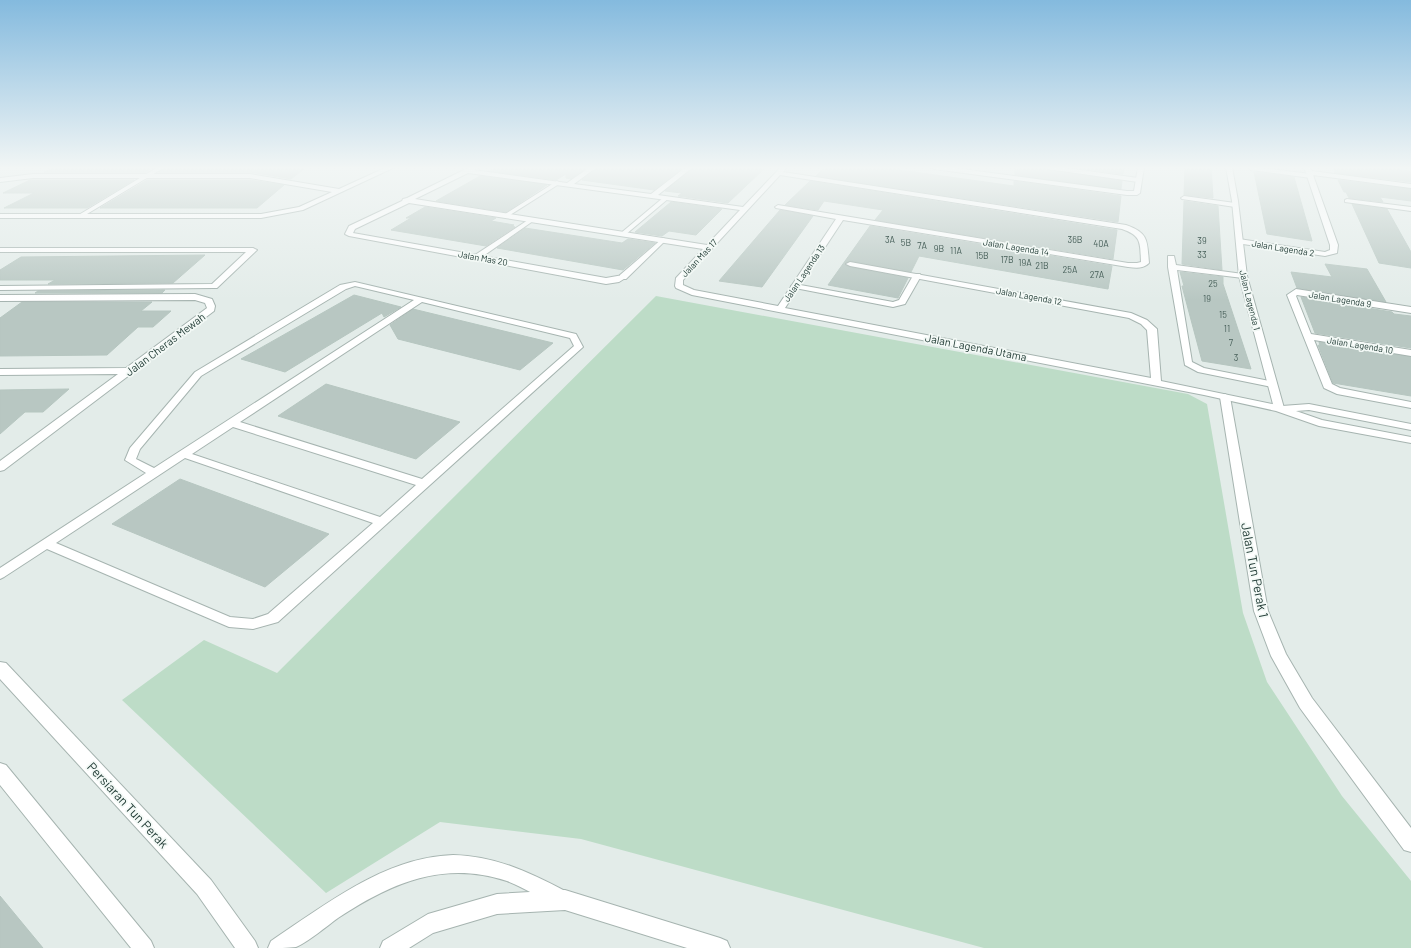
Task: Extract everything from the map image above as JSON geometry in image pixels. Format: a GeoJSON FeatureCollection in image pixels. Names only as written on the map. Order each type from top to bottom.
{"type":"FeatureCollection","features":[{"type":"Feature","properties":{"kind":"street"},"geometry":{"type":"LineString","coordinates":[[0,216],[261,216],[294,211]]}},
{"type":"Feature","properties":{"kind":"street","name":"Jalan Mas 20"},"geometry":{"type":"LineString","coordinates":[[384,211],[352,228],[349,234],[606,280],[623,278]]}},
{"type":"Feature","properties":{"kind":"street"},"geometry":{"type":"LineString","coordinates":[[475,211],[709,248]]}},
{"type":"Feature","properties":{"kind":"street","name":"Jalan Mas 17"},"geometry":{"type":"LineString","coordinates":[[679,280],[743,211]]}},
{"type":"Feature","properties":{"kind":"street","name":"Jalan Lagenda 14"},"geometry":{"type":"LineString","coordinates":[[802,211],[1128,265],[1138,266],[1145,263],[1142,237],[1137,231],[1124,227],[1023,211]]}},
{"type":"Feature","properties":{"kind":"street","name":"Jalan Lagenda 1"},"geometry":{"type":"LineString","coordinates":[[1236,211],[1243,276],[1279,408]]}},
{"type":"Feature","properties":{"kind":"street","name":"Jalan Lagenda 2"},"geometry":{"type":"LineString","coordinates":[[1239,241],[1326,254],[1334,251],[1334,245],[1322,211]]}},
{"type":"Feature","properties":{"kind":"street","name":"Jalan Lagenda 13"},"geometry":{"type":"LineString","coordinates":[[780,309],[841,218]]}},
{"type":"Feature","properties":{"kind":"street","name":"Jalan Lagenda 12"},"geometry":{"type":"LineString","coordinates":[[850,264],[1131,316],[1144,322],[1152,330],[1156,382]]}},
{"type":"Feature","properties":{"kind":"street","name":"Jalan Lagenda Utama"},"geometry":{"type":"LineString","coordinates":[[679,280],[680,286],[692,292],[1156,382],[1279,408],[1319,423],[1411,440]]}},
{"type":"Feature","properties":{"kind":"street","name":"Jalan Lagenda 9"},"geometry":{"type":"LineString","coordinates":[[1309,336],[1291,295],[1296,292],[1411,310]]}},
{"type":"Feature","properties":{"kind":"street","name":"Jalan Cheras Mewah"},"geometry":{"type":"LineString","coordinates":[[0,298],[195,296],[210,302],[211,309],[0,466]]}},
{"type":"Feature","properties":{"kind":"street"},"geometry":{"type":"LineString","coordinates":[[1309,336],[1328,386],[1337,391],[1411,405]]}},
{"type":"Feature","properties":{"kind":"street","name":"Jalan Lagenda 10"},"geometry":{"type":"LineString","coordinates":[[1309,336],[1411,353]]}},
{"type":"Feature","properties":{"kind":"street"},"geometry":{"type":"LineString","coordinates":[[0,372],[129,371]]}},
{"type":"Feature","properties":{"kind":"street","name":"Jalan Tun Perak 1"},"geometry":{"type":"LineString","coordinates":[[1225,397],[1261,611],[1279,656],[1306,703],[1411,844]]}},
{"type":"Feature","properties":{"kind":"street","name":"Jalan Lagenda Utama"},"geometry":{"type":"LineString","coordinates":[[1279,408],[1309,407],[1411,427]]}},
{"type":"Feature","properties":{"kind":"street","name":"Persiaran Tun Perak"},"geometry":{"type":"LineString","coordinates":[[0,668],[204,887],[248,948]]}},
{"type":"Feature","properties":{"kind":"street"},"geometry":{"type":"LineString","coordinates":[[0,771],[144,948]]}},
{"type":"Feature","properties":{"kind":"street"},"geometry":{"type":"LineString","coordinates":[[390,948],[428,924],[497,904],[564,900],[697,944],[720,948]]}},
{"type":"Feature","properties":{"kind":"lane"},"geometry":{"type":"LineString","coordinates":[[80,216],[88,211]]}},
{"type":"Feature","properties":{"kind":"lane"},"geometry":{"type":"LineString","coordinates":[[505,216],[513,211]]}},
{"type":"Feature","properties":{"kind":"lane"},"geometry":{"type":"LineString","coordinates":[[623,234],[650,211]]}},
{"type":"Feature","properties":{"kind":"lane"},"geometry":{"type":"LineString","coordinates":[[476,257],[531,220]]}},
{"type":"Feature","properties":{"kind":"lane"},"geometry":{"type":"LineString","coordinates":[[623,278],[663,240]]}},
{"type":"Feature","properties":{"kind":"lane"},"geometry":{"type":"LineString","coordinates":[[0,250],[253,250],[214,286],[0,288]]}},
{"type":"Feature","properties":{"kind":"lane"},"geometry":{"type":"LineString","coordinates":[[1243,276],[1171,262],[1188,363],[1201,370],[1272,384]]}},
{"type":"Feature","properties":{"kind":"lane"},"geometry":{"type":"LineString","coordinates":[[796,286],[893,305],[902,302],[917,276]]}},
{"type":"Feature","properties":{"kind":"lane"},"geometry":{"type":"LineString","coordinates":[[46,544],[228,622],[253,624],[274,618],[578,347],[573,336],[355,284],[343,286],[198,374],[136,448],[130,460],[154,473]]}},
{"type":"Feature","properties":{"kind":"lane"},"geometry":{"type":"LineString","coordinates":[[0,574],[420,300]]}},
{"type":"Feature","properties":{"kind":"lane"},"geometry":{"type":"LineString","coordinates":[[231,423],[425,484]]}},
{"type":"Feature","properties":{"kind":"lane"},"geometry":{"type":"LineString","coordinates":[[183,454],[382,522]]}},
{"type":"Feature","properties":{"kind":"lane"},"geometry":{"type":"LineString","coordinates":[[278,948],[352,899],[402,874],[433,866],[461,864],[490,868],[518,877],[564,900]]}},
{"type":"Feature","properties":{"kind":"green space"},"geometry":{"type":"Polygon","coordinates":[[[656,296],[1188,394],[1207,404],[1243,613],[1267,682],[1342,796],[1411,881],[1411,948],[984,948],[581,839],[440,822],[326,893],[122,700],[204,640],[277,673],[656,296]]]}},
{"type":"Feature","properties":{"kind":"building"},"geometry":{"type":"Polygon","coordinates":[[[418,211],[452,211],[496,218],[491,221],[514,225],[511,226],[515,227],[486,246],[391,230],[411,218],[406,218],[418,211]]]}},
{"type":"Feature","properties":{"kind":"building"},"geometry":{"type":"Polygon","coordinates":[[[660,211],[720,211],[696,235],[669,231],[662,236],[635,232],[660,211]]]}},
{"type":"Feature","properties":{"kind":"building"},"geometry":{"type":"Polygon","coordinates":[[[779,211],[813,216],[762,287],[719,281],[779,211]]]}},
{"type":"Feature","properties":{"kind":"building"},"geometry":{"type":"Polygon","coordinates":[[[882,211],[999,211],[1117,230],[1113,259],[875,220],[882,211]]]}},
{"type":"Feature","properties":{"kind":"building"},"geometry":{"type":"Polygon","coordinates":[[[1047,211],[1119,211],[1118,222],[1047,211]]]}},
{"type":"Feature","properties":{"kind":"building"},"geometry":{"type":"Polygon","coordinates":[[[1184,211],[1218,211],[1222,270],[1182,264],[1184,211]]]}},
{"type":"Feature","properties":{"kind":"building"},"geometry":{"type":"Polygon","coordinates":[[[1262,211],[1304,211],[1312,241],[1267,234],[1262,211]]]}},
{"type":"Feature","properties":{"kind":"building"},"geometry":{"type":"Polygon","coordinates":[[[1355,211],[1388,211],[1411,252],[1411,268],[1379,263],[1355,211]]]}},
{"type":"Feature","properties":{"kind":"building"},"geometry":{"type":"Polygon","coordinates":[[[870,226],[1112,266],[1108,289],[919,256],[911,272],[850,261],[845,263],[850,267],[908,278],[898,298],[828,285],[870,226]]]}},
{"type":"Feature","properties":{"kind":"building"},"geometry":{"type":"Polygon","coordinates":[[[525,228],[622,243],[628,239],[655,243],[623,270],[497,248],[525,228]]]}},
{"type":"Feature","properties":{"kind":"building"},"geometry":{"type":"Polygon","coordinates":[[[205,255],[173,283],[48,284],[55,280],[0,280],[0,270],[21,257],[205,255]]]}},
{"type":"Feature","properties":{"kind":"building"},"geometry":{"type":"Polygon","coordinates":[[[1325,264],[1367,269],[1386,302],[1297,288],[1291,272],[1332,277],[1325,264]]]}},
{"type":"Feature","properties":{"kind":"building"},"geometry":{"type":"Polygon","coordinates":[[[1180,272],[1223,277],[1223,284],[1251,369],[1202,361],[1182,286],[1184,286],[1180,272]]]}},
{"type":"Feature","properties":{"kind":"building"},"geometry":{"type":"Polygon","coordinates":[[[165,290],[162,293],[35,293],[38,291],[165,290]]]}},
{"type":"Feature","properties":{"kind":"building"},"geometry":{"type":"Polygon","coordinates":[[[354,295],[401,307],[384,317],[382,313],[285,372],[241,359],[354,295]]]}},
{"type":"Feature","properties":{"kind":"building"},"geometry":{"type":"Polygon","coordinates":[[[1301,297],[1411,316],[1411,348],[1315,333],[1301,297]]]}},
{"type":"Feature","properties":{"kind":"building"},"geometry":{"type":"Polygon","coordinates":[[[22,302],[152,302],[141,311],[171,311],[153,327],[138,327],[107,355],[0,356],[0,318],[22,302]]]}},
{"type":"Feature","properties":{"kind":"building"},"geometry":{"type":"Polygon","coordinates":[[[413,309],[553,343],[520,370],[398,339],[390,325],[413,309]]]}},
{"type":"Feature","properties":{"kind":"building"},"geometry":{"type":"Polygon","coordinates":[[[1319,342],[1411,357],[1411,396],[1333,383],[1318,345],[1320,346],[1319,342]]]}},
{"type":"Feature","properties":{"kind":"building"},"geometry":{"type":"Polygon","coordinates":[[[326,384],[460,422],[416,459],[278,416],[326,384]]]}},
{"type":"Feature","properties":{"kind":"building"},"geometry":{"type":"Polygon","coordinates":[[[69,389],[43,412],[25,412],[0,434],[0,390],[69,389]]]}},
{"type":"Feature","properties":{"kind":"building"},"geometry":{"type":"Polygon","coordinates":[[[180,479],[329,534],[265,587],[112,524],[180,479]]]}},
{"type":"Feature","properties":{"kind":"building"},"geometry":{"type":"Polygon","coordinates":[[[0,896],[43,948],[0,948],[0,896]]]}}]}
